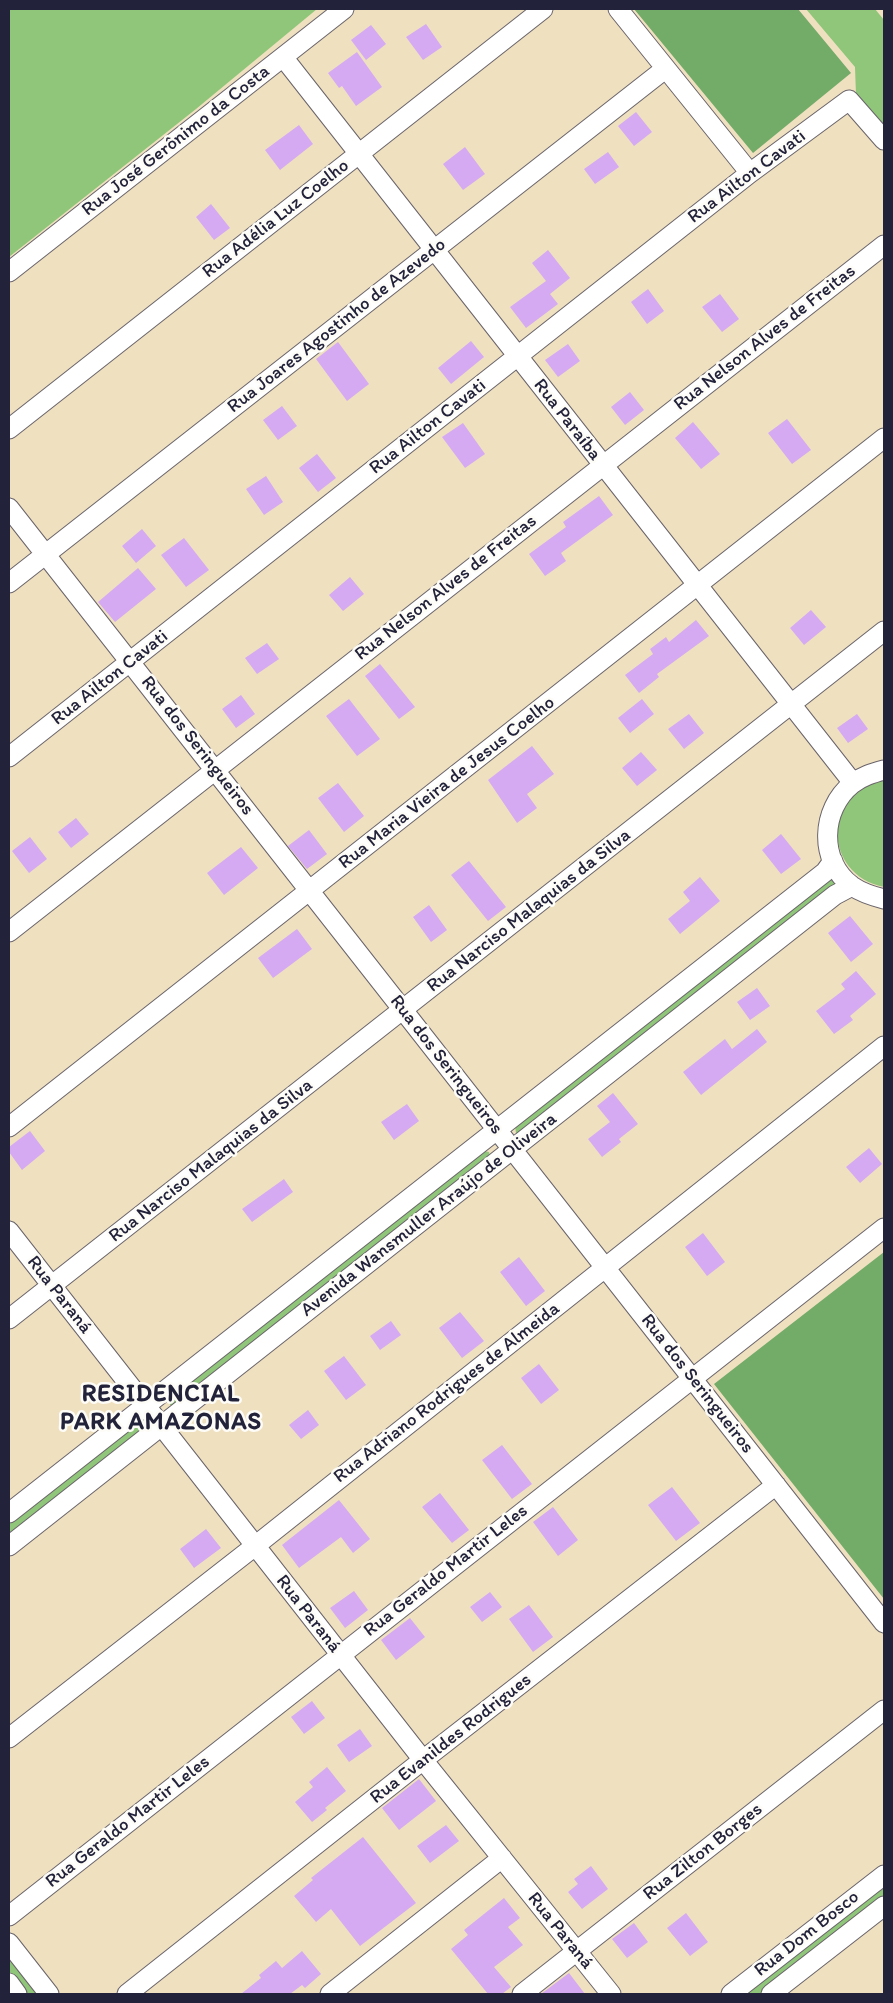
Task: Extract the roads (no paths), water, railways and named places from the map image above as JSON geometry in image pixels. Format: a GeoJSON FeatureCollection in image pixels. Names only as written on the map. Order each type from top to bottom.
{"type":"FeatureCollection","features":[{"type":"Feature","properties":{"kind":"street","name":"Rua José Gerônimo da Costa"},"geometry":{"type":"LineString","coordinates":[[9,272],[344,9]]}},
{"type":"Feature","properties":{"kind":"street","name":"Rua Adélia Luz Coelho"},"geometry":{"type":"LineString","coordinates":[[9,429],[544,9]]}},
{"type":"Feature","properties":{"kind":"street"},"geometry":{"type":"LineString","coordinates":[[618,9],[750,173]]}},
{"type":"Feature","properties":{"kind":"street","name":"Rua Paraíba"},"geometry":{"type":"LineString","coordinates":[[283,57],[853,783]]}},
{"type":"Feature","properties":{"kind":"street","name":"Rua Joares Agostinho de Azevedo"},"geometry":{"type":"LineString","coordinates":[[9,583],[665,69]]}},
{"type":"Feature","properties":{"kind":"street","name":"Rua Ailton Cavati"},"geometry":{"type":"LineString","coordinates":[[9,757],[750,173],[849,100],[884,140]]}},
{"type":"Feature","properties":{"kind":"street","name":"Rua Nelson Alves de Freitas"},"geometry":{"type":"LineString","coordinates":[[9,932],[884,245]]}},
{"type":"Feature","properties":{"kind":"street","name":"Rua Maria Vieira de Jesus Coelho"},"geometry":{"type":"LineString","coordinates":[[9,1127],[884,438]]}},
{"type":"Feature","properties":{"kind":"street","name":"Rua dos Seringueiros"},"geometry":{"type":"LineString","coordinates":[[9,508],[884,1623]]}},
{"type":"Feature","properties":{"kind":"street","name":"Rua Narciso Malaquias da Silva"},"geometry":{"type":"LineString","coordinates":[[9,1319],[884,631]]}},
{"type":"Feature","properties":{"kind":"street"},"geometry":{"type":"LineString","coordinates":[[884,770],[868,774],[853,783],[840,797],[831,813],[828,831],[829,849],[833,861],[852,886],[869,896],[884,899]]}},
{"type":"Feature","properties":{"kind":"street","name":"Avenida Wansmuller Araújo de Oliveira"},"geometry":{"type":"LineString","coordinates":[[9,1513],[825,872],[833,861]]}},
{"type":"Feature","properties":{"kind":"street","name":"Avenida Wansmuller Araújo de Oliveira"},"geometry":{"type":"LineString","coordinates":[[9,1546],[835,895],[852,886]]}},
{"type":"Feature","properties":{"kind":"street","name":"Rua Adriano Rodrigues de Almeida"},"geometry":{"type":"LineString","coordinates":[[9,1738],[255,1546],[884,1046]]}},
{"type":"Feature","properties":{"kind":"street","name":"Rua Geraldo Martir Leles"},"geometry":{"type":"LineString","coordinates":[[9,1916],[884,1228]]}},
{"type":"Feature","properties":{"kind":"street","name":"Rua Paraná"},"geometry":{"type":"LineString","coordinates":[[9,1231],[423,1760],[611,1994]]}},
{"type":"Feature","properties":{"kind":"street","name":"Rua Evanildes Rodrigues"},"geometry":{"type":"LineString","coordinates":[[127,1994],[776,1485]]}},
{"type":"Feature","properties":{"kind":"street","name":"Rua Zilton Borges"},"geometry":{"type":"LineString","coordinates":[[522,1994],[884,1710]]}},
{"type":"Feature","properties":{"kind":"street"},"geometry":{"type":"LineString","coordinates":[[330,1994],[502,1858]]}},
{"type":"Feature","properties":{"kind":"street","name":"Rua Dom Bosco"},"geometry":{"type":"LineString","coordinates":[[731,1994],[884,1875]]}},
{"type":"Feature","properties":{"kind":"street","name":"Rua Dom Bosco"},"geometry":{"type":"LineString","coordinates":[[771,1994],[884,1906]]}},
{"type":"Feature","properties":{"kind":"street"},"geometry":{"type":"LineString","coordinates":[[9,1943],[49,1994]]}},
{"type":"Feature","properties":{"kind":"street"},"geometry":{"type":"LineString","coordinates":[[9,1983],[17,1994]]}},
{"type":"Feature","properties":{"kind":"district","name":"RESIDENCIAL PARK AMAZONAS"},"geometry":{"type":"Point","coordinates":[161,1409]}}]}
